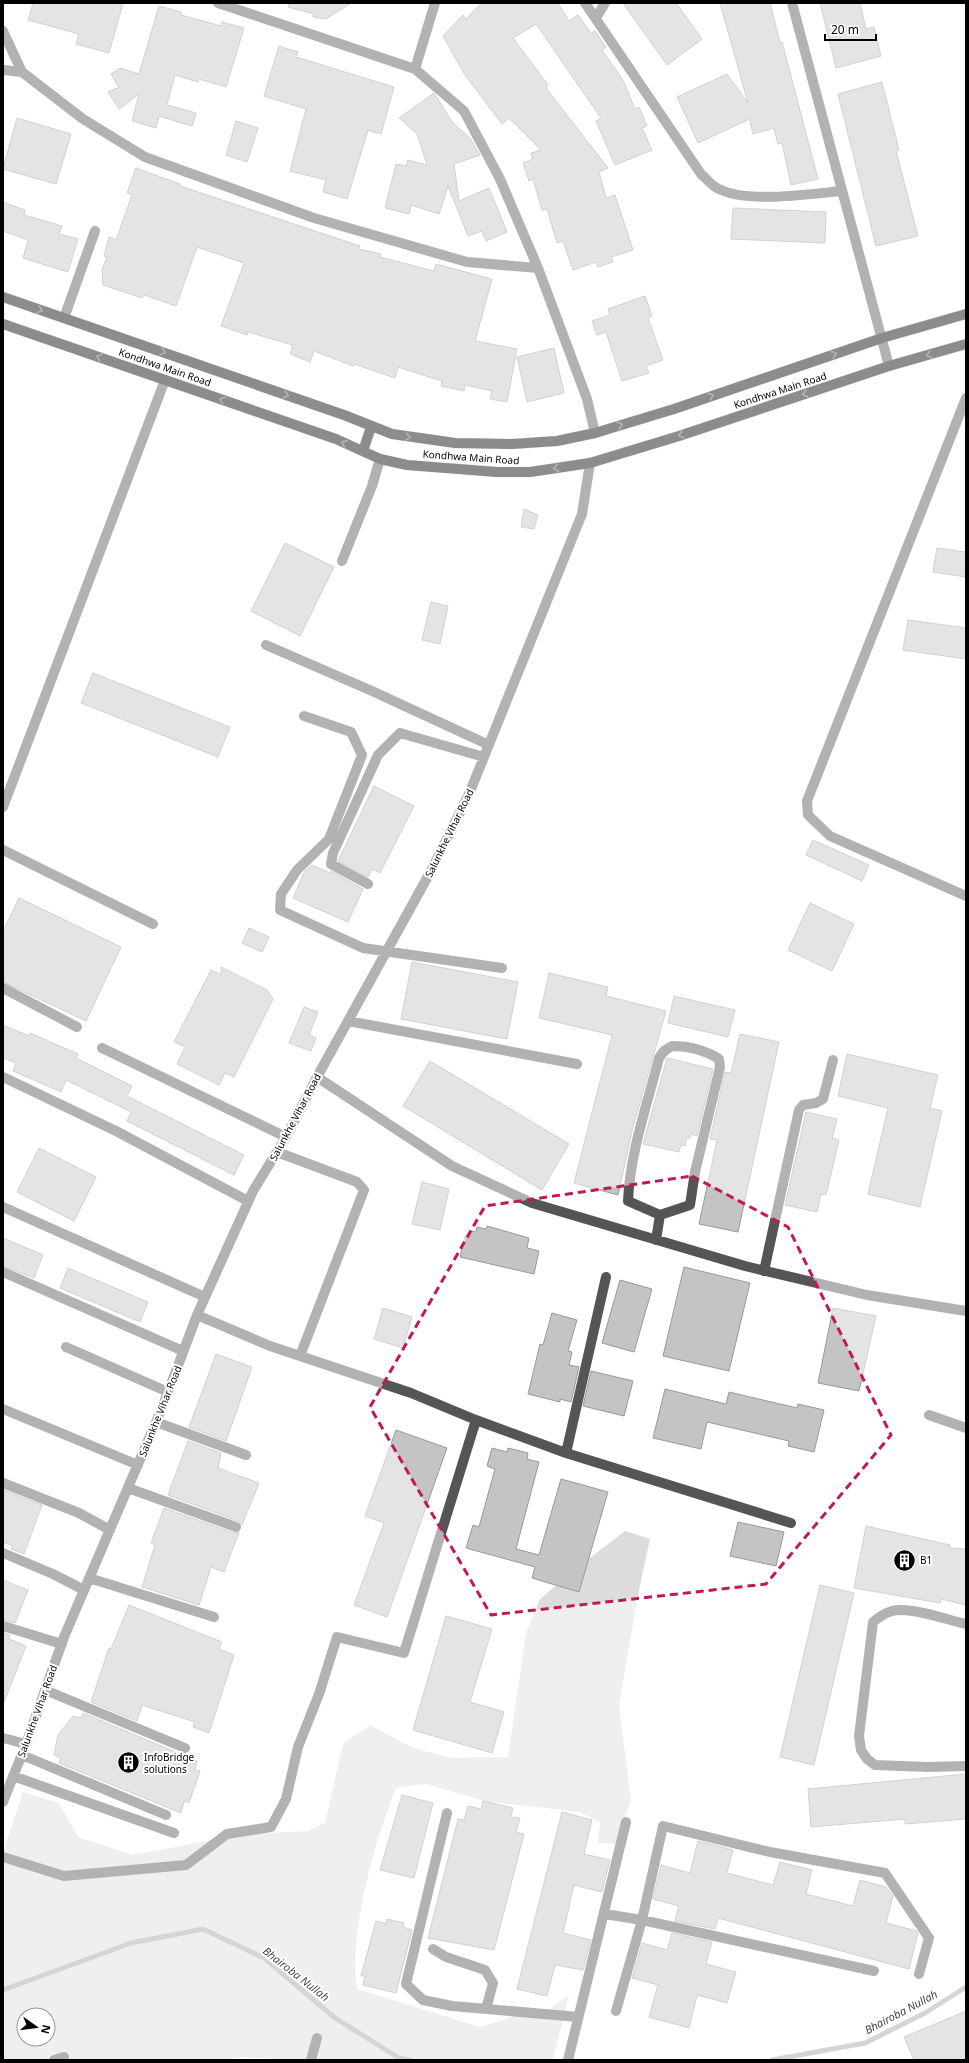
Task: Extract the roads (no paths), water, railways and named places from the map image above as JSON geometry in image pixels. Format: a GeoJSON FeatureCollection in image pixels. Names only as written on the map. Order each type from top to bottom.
{"type":"FeatureCollection","features":[{"type":"Feature","properties":{"kind":"main road","name":"Kondhwa Main Road"},"geometry":{"type":"LineString","coordinates":[[3,297],[344,415],[392,434],[455,443],[512,444],[549,441],[595,433],[674,409],[882,338],[966,314]]}},
{"type":"Feature","properties":{"kind":"main road","name":"Kondhwa Main Road"},"geometry":{"type":"LineString","coordinates":[[3,324],[336,439],[380,459],[407,465],[497,472],[530,472],[590,463],[679,436],[889,366],[966,344]]}},
{"type":"Feature","properties":{"kind":"main road"},"geometry":{"type":"LineString","coordinates":[[363,451],[371,426]]}},
{"type":"Feature","properties":{"kind":"street"},"geometry":{"type":"LineString","coordinates":[[218,3],[416,69],[464,111],[500,179],[538,268],[588,399],[595,433]]}},
{"type":"Feature","properties":{"kind":"street"},"geometry":{"type":"LineString","coordinates":[[416,69],[435,3]]}},
{"type":"Feature","properties":{"kind":"street"},"geometry":{"type":"LineString","coordinates":[[585,3],[701,174],[717,188],[736,195],[766,197],[842,191]]}},
{"type":"Feature","properties":{"kind":"street"},"geometry":{"type":"LineString","coordinates":[[596,18],[605,3]]}},
{"type":"Feature","properties":{"kind":"street"},"geometry":{"type":"LineString","coordinates":[[792,3],[889,366]]}},
{"type":"Feature","properties":{"kind":"street"},"geometry":{"type":"LineString","coordinates":[[3,31],[22,72],[84,119],[145,157],[314,218],[467,262],[538,268]]}},
{"type":"Feature","properties":{"kind":"street"},"geometry":{"type":"LineString","coordinates":[[3,70],[22,72]]}},
{"type":"Feature","properties":{"kind":"street"},"geometry":{"type":"LineString","coordinates":[[64,318],[96,231]]}},
{"type":"Feature","properties":{"kind":"street"},"geometry":{"type":"LineString","coordinates":[[3,807],[165,380]]}},
{"type":"Feature","properties":{"kind":"street"},"geometry":{"type":"LineString","coordinates":[[966,398],[807,801],[808,815],[830,836],[966,896]]}},
{"type":"Feature","properties":{"kind":"street"},"geometry":{"type":"LineString","coordinates":[[342,561],[372,486],[380,459]]}},
{"type":"Feature","properties":{"kind":"street","name":"Salunkhe Vihar Road"},"geometry":{"type":"LineString","coordinates":[[3,1802],[22,1755],[62,1644],[84,1590],[156,1422],[197,1315],[248,1201],[286,1137],[316,1077],[387,952],[463,808],[582,514],[590,463]]}},
{"type":"Feature","properties":{"kind":"street"},"geometry":{"type":"LineString","coordinates":[[266,645],[372,691],[489,745]]}},
{"type":"Feature","properties":{"kind":"street"},"geometry":{"type":"LineString","coordinates":[[304,716],[351,732],[362,756],[329,839],[297,870],[281,894],[280,910],[363,948],[502,968]]}},
{"type":"Feature","properties":{"kind":"street"},"geometry":{"type":"LineString","coordinates":[[368,884],[331,864],[333,853],[378,755],[400,733],[484,757]]}},
{"type":"Feature","properties":{"kind":"street"},"geometry":{"type":"LineString","coordinates":[[3,850],[153,924]]}},
{"type":"Feature","properties":{"kind":"street"},"geometry":{"type":"LineString","coordinates":[[3,988],[76,1028]]}},
{"type":"Feature","properties":{"kind":"street"},"geometry":{"type":"LineString","coordinates":[[348,1021],[577,1064]]}},
{"type":"Feature","properties":{"kind":"street"},"geometry":{"type":"LineString","coordinates":[[672,1046],[688,1046],[712,1054],[719,1059],[720,1067],[695,1172],[690,1204],[660,1216],[628,1201],[632,1160],[659,1058],[664,1051],[672,1046]]}},
{"type":"Feature","properties":{"kind":"street"},"geometry":{"type":"LineString","coordinates":[[102,1048],[286,1137]]}},
{"type":"Feature","properties":{"kind":"street"},"geometry":{"type":"LineString","coordinates":[[764,1271],[799,1110],[803,1105],[823,1099],[833,1060]]}},
{"type":"Feature","properties":{"kind":"street"},"geometry":{"type":"LineString","coordinates":[[3,1077],[116,1131],[248,1201]]}},
{"type":"Feature","properties":{"kind":"street"},"geometry":{"type":"LineString","coordinates":[[316,1077],[452,1166],[532,1203],[764,1271],[867,1295],[966,1311]]}},
{"type":"Feature","properties":{"kind":"street"},"geometry":{"type":"LineString","coordinates":[[277,1152],[357,1182],[364,1190],[300,1356]]}},
{"type":"Feature","properties":{"kind":"street"},"geometry":{"type":"LineString","coordinates":[[3,1206],[205,1297]]}},
{"type":"Feature","properties":{"kind":"street"},"geometry":{"type":"LineString","coordinates":[[656,1240],[660,1216]]}},
{"type":"Feature","properties":{"kind":"street"},"geometry":{"type":"LineString","coordinates":[[3,1272],[183,1351]]}},
{"type":"Feature","properties":{"kind":"street"},"geometry":{"type":"LineString","coordinates":[[566,1453],[606,1277]]}},
{"type":"Feature","properties":{"kind":"street"},"geometry":{"type":"LineString","coordinates":[[197,1315],[270,1346],[411,1393],[476,1420],[566,1453],[791,1523]]}},
{"type":"Feature","properties":{"kind":"street"},"geometry":{"type":"LineString","coordinates":[[66,1347],[168,1392]]}},
{"type":"Feature","properties":{"kind":"street"},"geometry":{"type":"LineString","coordinates":[[3,1409],[138,1465]]}},
{"type":"Feature","properties":{"kind":"street"},"geometry":{"type":"LineString","coordinates":[[929,1415],[966,1428]]}},
{"type":"Feature","properties":{"kind":"street"},"geometry":{"type":"LineString","coordinates":[[3,1857],[64,1876],[186,1865],[227,1834],[271,1827],[286,1799],[298,1747],[319,1694],[337,1637],[404,1653],[476,1420]]}},
{"type":"Feature","properties":{"kind":"street"},"geometry":{"type":"LineString","coordinates":[[156,1422],[246,1455]]}},
{"type":"Feature","properties":{"kind":"street"},"geometry":{"type":"LineString","coordinates":[[3,1483],[79,1513],[110,1530]]}},
{"type":"Feature","properties":{"kind":"street"},"geometry":{"type":"LineString","coordinates":[[128,1488],[236,1527]]}},
{"type":"Feature","properties":{"kind":"street"},"geometry":{"type":"LineString","coordinates":[[3,1553],[53,1574],[84,1590]]}},
{"type":"Feature","properties":{"kind":"street"},"geometry":{"type":"LineString","coordinates":[[89,1578],[214,1617]]}},
{"type":"Feature","properties":{"kind":"street"},"geometry":{"type":"LineString","coordinates":[[966,1624],[906,1610],[894,1611],[883,1615],[873,1622],[860,1736],[861,1750],[867,1759],[875,1765],[927,1767],[966,1766]]}},
{"type":"Feature","properties":{"kind":"street"},"geometry":{"type":"LineString","coordinates":[[3,1626],[62,1644]]}},
{"type":"Feature","properties":{"kind":"street"},"geometry":{"type":"LineString","coordinates":[[46,1690],[186,1748]]}},
{"type":"Feature","properties":{"kind":"street"},"geometry":{"type":"LineString","coordinates":[[3,1738],[26,1744]]}},
{"type":"Feature","properties":{"kind":"street"},"geometry":{"type":"LineString","coordinates":[[22,1755],[166,1815]]}},
{"type":"Feature","properties":{"kind":"street"},"geometry":{"type":"LineString","coordinates":[[13,1776],[174,1833]]}},
{"type":"Feature","properties":{"kind":"street"},"geometry":{"type":"LineString","coordinates":[[447,1813],[406,1984],[423,2000],[452,2006],[578,2017]]}},
{"type":"Feature","properties":{"kind":"street"},"geometry":{"type":"LineString","coordinates":[[568,2060],[605,1914],[626,1822]]}},
{"type":"Feature","properties":{"kind":"street"},"geometry":{"type":"LineString","coordinates":[[616,2011],[642,1920],[663,1826],[770,1852],[885,1873],[929,1938],[919,1974]]}},
{"type":"Feature","properties":{"kind":"street"},"geometry":{"type":"LineString","coordinates":[[605,1914],[642,1920],[874,1970]]}},
{"type":"Feature","properties":{"kind":"street"},"geometry":{"type":"LineString","coordinates":[[432,1949],[446,1957],[485,1970],[493,1983],[486,2010]]}},
{"type":"Feature","properties":{"kind":"street"},"geometry":{"type":"LineString","coordinates":[[311,2060],[317,2038]]}},
{"type":"Feature","properties":{"kind":"waterway","name":"Bhairoba Nullah"},"geometry":{"type":"LineString","coordinates":[[3,1990],[131,1943],[203,1929],[264,1958],[335,2018],[399,2058],[410,2060]]}},
{"type":"Feature","properties":{"kind":"waterway","name":"Bhairoba Nullah"},"geometry":{"type":"LineString","coordinates":[[772,2060],[865,2043],[925,2013],[966,1987]]}},
{"type":"Feature","properties":{"kind":"place","name":"B1"},"geometry":{"type":"Point","coordinates":[904,1560]}},
{"type":"Feature","properties":{"kind":"place","name":"InfoBridge solutions"},"geometry":{"type":"Point","coordinates":[128,1763]}}]}
